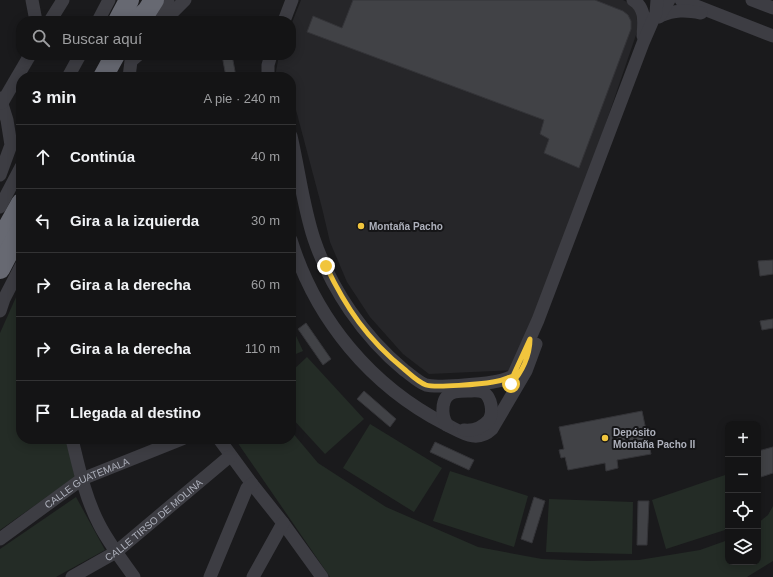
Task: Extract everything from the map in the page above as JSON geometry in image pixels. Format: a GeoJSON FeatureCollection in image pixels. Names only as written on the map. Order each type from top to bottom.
{"type":"FeatureCollection","features":[{"type":"Feature","properties":{"kind":"highway"},"geometry":{"type":"LineString","coordinates":[[125,10],[145,0]]}},
{"type":"Feature","properties":{"kind":"highway"},"geometry":{"type":"LineString","coordinates":[[125,10],[148,11],[154,0]]}},
{"type":"Feature","properties":{"kind":"highway"},"geometry":{"type":"LineString","coordinates":[[91,72],[97,60]]}},
{"type":"Feature","properties":{"kind":"highway"},"geometry":{"type":"LineString","coordinates":[[109,72],[124,60]]}},
{"type":"Feature","properties":{"kind":"highway"},"geometry":{"type":"LineString","coordinates":[[0,241],[16,211]]}},
{"type":"Feature","properties":{"kind":"highway"},"geometry":{"type":"LineString","coordinates":[[0,269],[16,239]]}},
{"type":"Feature","properties":{"kind":"street"},"geometry":{"type":"LineString","coordinates":[[32,0],[35,16]]}},
{"type":"Feature","properties":{"kind":"street"},"geometry":{"type":"LineString","coordinates":[[53,16],[63,0]]}},
{"type":"Feature","properties":{"kind":"street"},"geometry":{"type":"LineString","coordinates":[[158,16],[168,0]]}},
{"type":"Feature","properties":{"kind":"street"},"geometry":{"type":"LineString","coordinates":[[169,16],[186,0]]}},
{"type":"Feature","properties":{"kind":"street"},"geometry":{"type":"LineString","coordinates":[[286,16],[292,0]]}},
{"type":"Feature","properties":{"kind":"street"},"geometry":{"type":"LineString","coordinates":[[633,0],[640,6],[642,12],[643,42]]}},
{"type":"Feature","properties":{"kind":"street"},"geometry":{"type":"LineString","coordinates":[[643,42],[648,14],[645,0]]}},
{"type":"Feature","properties":{"kind":"street"},"geometry":{"type":"LineString","coordinates":[[296,160],[308,219],[314,240],[338,292],[354,317],[390,358],[419,381],[428,386],[493,382],[513,376],[532,333],[643,42],[656,13],[658,0]]}},
{"type":"Feature","properties":{"kind":"street"},"geometry":{"type":"LineString","coordinates":[[643,42],[669,0]]}},
{"type":"Feature","properties":{"kind":"street"},"geometry":{"type":"LineString","coordinates":[[681,0],[773,35]]}},
{"type":"Feature","properties":{"kind":"street"},"geometry":{"type":"LineString","coordinates":[[752,0],[771,4]]}},
{"type":"Feature","properties":{"kind":"street"},"geometry":{"type":"LineString","coordinates":[[110,16],[125,10]]}},
{"type":"Feature","properties":{"kind":"street"},"geometry":{"type":"LineString","coordinates":[[660,16],[670,11],[690,11],[711,17],[726,18]]}},
{"type":"Feature","properties":{"kind":"street"},"geometry":{"type":"LineString","coordinates":[[19,72],[27,60]]}},
{"type":"Feature","properties":{"kind":"street"},"geometry":{"type":"LineString","coordinates":[[71,72],[77,60]]}},
{"type":"Feature","properties":{"kind":"street"},"geometry":{"type":"LineString","coordinates":[[124,72],[128,60]]}},
{"type":"Feature","properties":{"kind":"street"},"geometry":{"type":"LineString","coordinates":[[129,60],[129,72]]}},
{"type":"Feature","properties":{"kind":"street"},"geometry":{"type":"LineString","coordinates":[[268,72],[269,60]]}},
{"type":"Feature","properties":{"kind":"street"},"geometry":{"type":"LineString","coordinates":[[0,175],[12,145],[1,100],[16,77]]}},
{"type":"Feature","properties":{"kind":"street"},"geometry":{"type":"LineString","coordinates":[[0,207],[16,177]]}},
{"type":"Feature","properties":{"kind":"street"},"geometry":{"type":"LineString","coordinates":[[296,253],[313,293],[337,332],[373,374],[390,389],[422,412],[474,436],[486,434],[492,429],[526,371],[537,341],[532,333]]}},
{"type":"Feature","properties":{"kind":"street"},"geometry":{"type":"LineString","coordinates":[[0,311],[4,299],[16,276]]}},
{"type":"Feature","properties":{"kind":"street"},"geometry":{"type":"LineString","coordinates":[[475,390],[483,392],[490,401],[492,410],[490,418],[484,425],[476,429],[468,430],[452,427],[444,419],[442,411],[448,395],[455,392],[511,384],[518,377],[525,361],[530,346],[532,333]]}},
{"type":"Feature","properties":{"kind":"street"},"geometry":{"type":"LineString","coordinates":[[73,444],[82,479],[98,523],[134,577]]}},
{"type":"Feature","properties":{"kind":"street","name":"CALLE GUATEMALA"},"geometry":{"type":"LineString","coordinates":[[0,539],[82,479],[170,444]]}},
{"type":"Feature","properties":{"kind":"street"},"geometry":{"type":"LineString","coordinates":[[222,444],[283,523],[322,577]]}},
{"type":"Feature","properties":{"kind":"street","name":"CALLE TIRSO DE MOLINA"},"geometry":{"type":"LineString","coordinates":[[72,577],[116,552],[230,456]]}},
{"type":"Feature","properties":{"kind":"street"},"geometry":{"type":"LineString","coordinates":[[210,577],[247,488],[252,484]]}},
{"type":"Feature","properties":{"kind":"street"},"geometry":{"type":"LineString","coordinates":[[253,577],[283,523]]}},
{"type":"Feature","properties":{"kind":"shaded area"},"geometry":{"type":"Polygon","coordinates":[[[301,0],[623,0],[636,11],[638,29],[594,158],[516,370],[429,374],[403,354],[370,317],[347,282],[330,242],[296,110],[296,72],[276,72],[278,60],[296,60],[296,16],[295,16],[301,0]]]}},
{"type":"Feature","properties":{"kind":"shaded area"},"geometry":{"type":"Polygon","coordinates":[[[16,297],[16,444],[67,444],[75,477],[0,530],[0,333],[16,297]]]}},
{"type":"Feature","properties":{"kind":"shaded area"},"geometry":{"type":"Polygon","coordinates":[[[296,336],[303,351],[296,354],[296,336]]]}},
{"type":"Feature","properties":{"kind":"shaded area"},"geometry":{"type":"Polygon","coordinates":[[[307,357],[364,419],[325,454],[296,422],[296,367],[307,357]]]}},
{"type":"Feature","properties":{"kind":"shaded area"},"geometry":{"type":"Polygon","coordinates":[[[370,424],[442,468],[414,512],[343,468],[370,424]]]}},
{"type":"Feature","properties":{"kind":"shaded area"},"geometry":{"type":"Polygon","coordinates":[[[296,437],[318,463],[386,507],[478,547],[542,559],[588,561],[639,560],[700,550],[725,541],[725,565],[761,565],[761,521],[768,515],[773,506],[773,561],[747,577],[330,577],[238,444],[296,444],[296,437]]]}},
{"type":"Feature","properties":{"kind":"shaded area"},"geometry":{"type":"Polygon","coordinates":[[[450,471],[528,496],[514,547],[433,521],[450,471]]]}},
{"type":"Feature","properties":{"kind":"shaded area"},"geometry":{"type":"Polygon","coordinates":[[[725,475],[725,530],[666,549],[652,500],[725,475]]]}},
{"type":"Feature","properties":{"kind":"shaded area"},"geometry":{"type":"Polygon","coordinates":[[[76,497],[105,550],[56,577],[0,577],[0,549],[76,497]]]}},
{"type":"Feature","properties":{"kind":"shaded area"},"geometry":{"type":"Polygon","coordinates":[[[549,499],[633,502],[632,554],[546,552],[549,499]]]}},
{"type":"Feature","properties":{"kind":"building"},"geometry":{"type":"Polygon","coordinates":[[[353,0],[595,0],[623,11],[628,15],[631,21],[631,29],[579,168],[544,153],[549,139],[540,134],[544,120],[307,32],[313,16],[342,28],[353,0]]]}},
{"type":"Feature","properties":{"kind":"building"},"geometry":{"type":"Polygon","coordinates":[[[223,60],[233,60],[235,72],[225,72],[223,60]]]}},
{"type":"Feature","properties":{"kind":"building"},"geometry":{"type":"Polygon","coordinates":[[[773,260],[773,274],[760,276],[758,261],[773,260]]]}},
{"type":"Feature","properties":{"kind":"building"},"geometry":{"type":"Polygon","coordinates":[[[773,319],[773,328],[762,330],[760,321],[773,319]]]}},
{"type":"Feature","properties":{"kind":"building"},"geometry":{"type":"Polygon","coordinates":[[[306,323],[331,359],[323,365],[298,329],[306,323]]]}},
{"type":"Feature","properties":{"kind":"building"},"geometry":{"type":"Polygon","coordinates":[[[364,391],[396,419],[390,427],[357,399],[364,391]]]}},
{"type":"Feature","properties":{"kind":"building","name":"Depósito Montaña Pacho II"},"geometry":{"type":"Polygon","coordinates":[[[642,411],[651,454],[617,460],[618,468],[606,471],[605,463],[568,470],[565,457],[561,458],[559,450],[564,449],[559,427],[642,411]]]}},
{"type":"Feature","properties":{"kind":"building"},"geometry":{"type":"Polygon","coordinates":[[[435,442],[474,460],[469,470],[430,452],[435,442]]]}},
{"type":"Feature","properties":{"kind":"building"},"geometry":{"type":"Polygon","coordinates":[[[773,447],[773,473],[761,477],[761,457],[761,450],[773,447]]]}},
{"type":"Feature","properties":{"kind":"building"},"geometry":{"type":"Polygon","coordinates":[[[534,497],[545,501],[532,543],[521,539],[534,497]]]}},
{"type":"Feature","properties":{"kind":"building"},"geometry":{"type":"Polygon","coordinates":[[[638,501],[649,501],[647,545],[637,545],[638,501]]]}},
{"type":"Feature","properties":{"kind":"place","name":"Montaña Pacho"},"geometry":{"type":"Point","coordinates":[361,226]}},
{"type":"Feature","properties":{"kind":"place","name":"Depósito Montaña Pacho II"},"geometry":{"type":"Point","coordinates":[605,438]}},
{"type":"Feature","properties":{"kind":"route"},"geometry":{"type":"LineString","coordinates":[[326,266],[338,292],[354,317],[373,340],[390,358],[419,381],[428,386],[505,380],[513,376],[530,339],[530,346],[525,361],[518,377],[511,384]]}}]}
